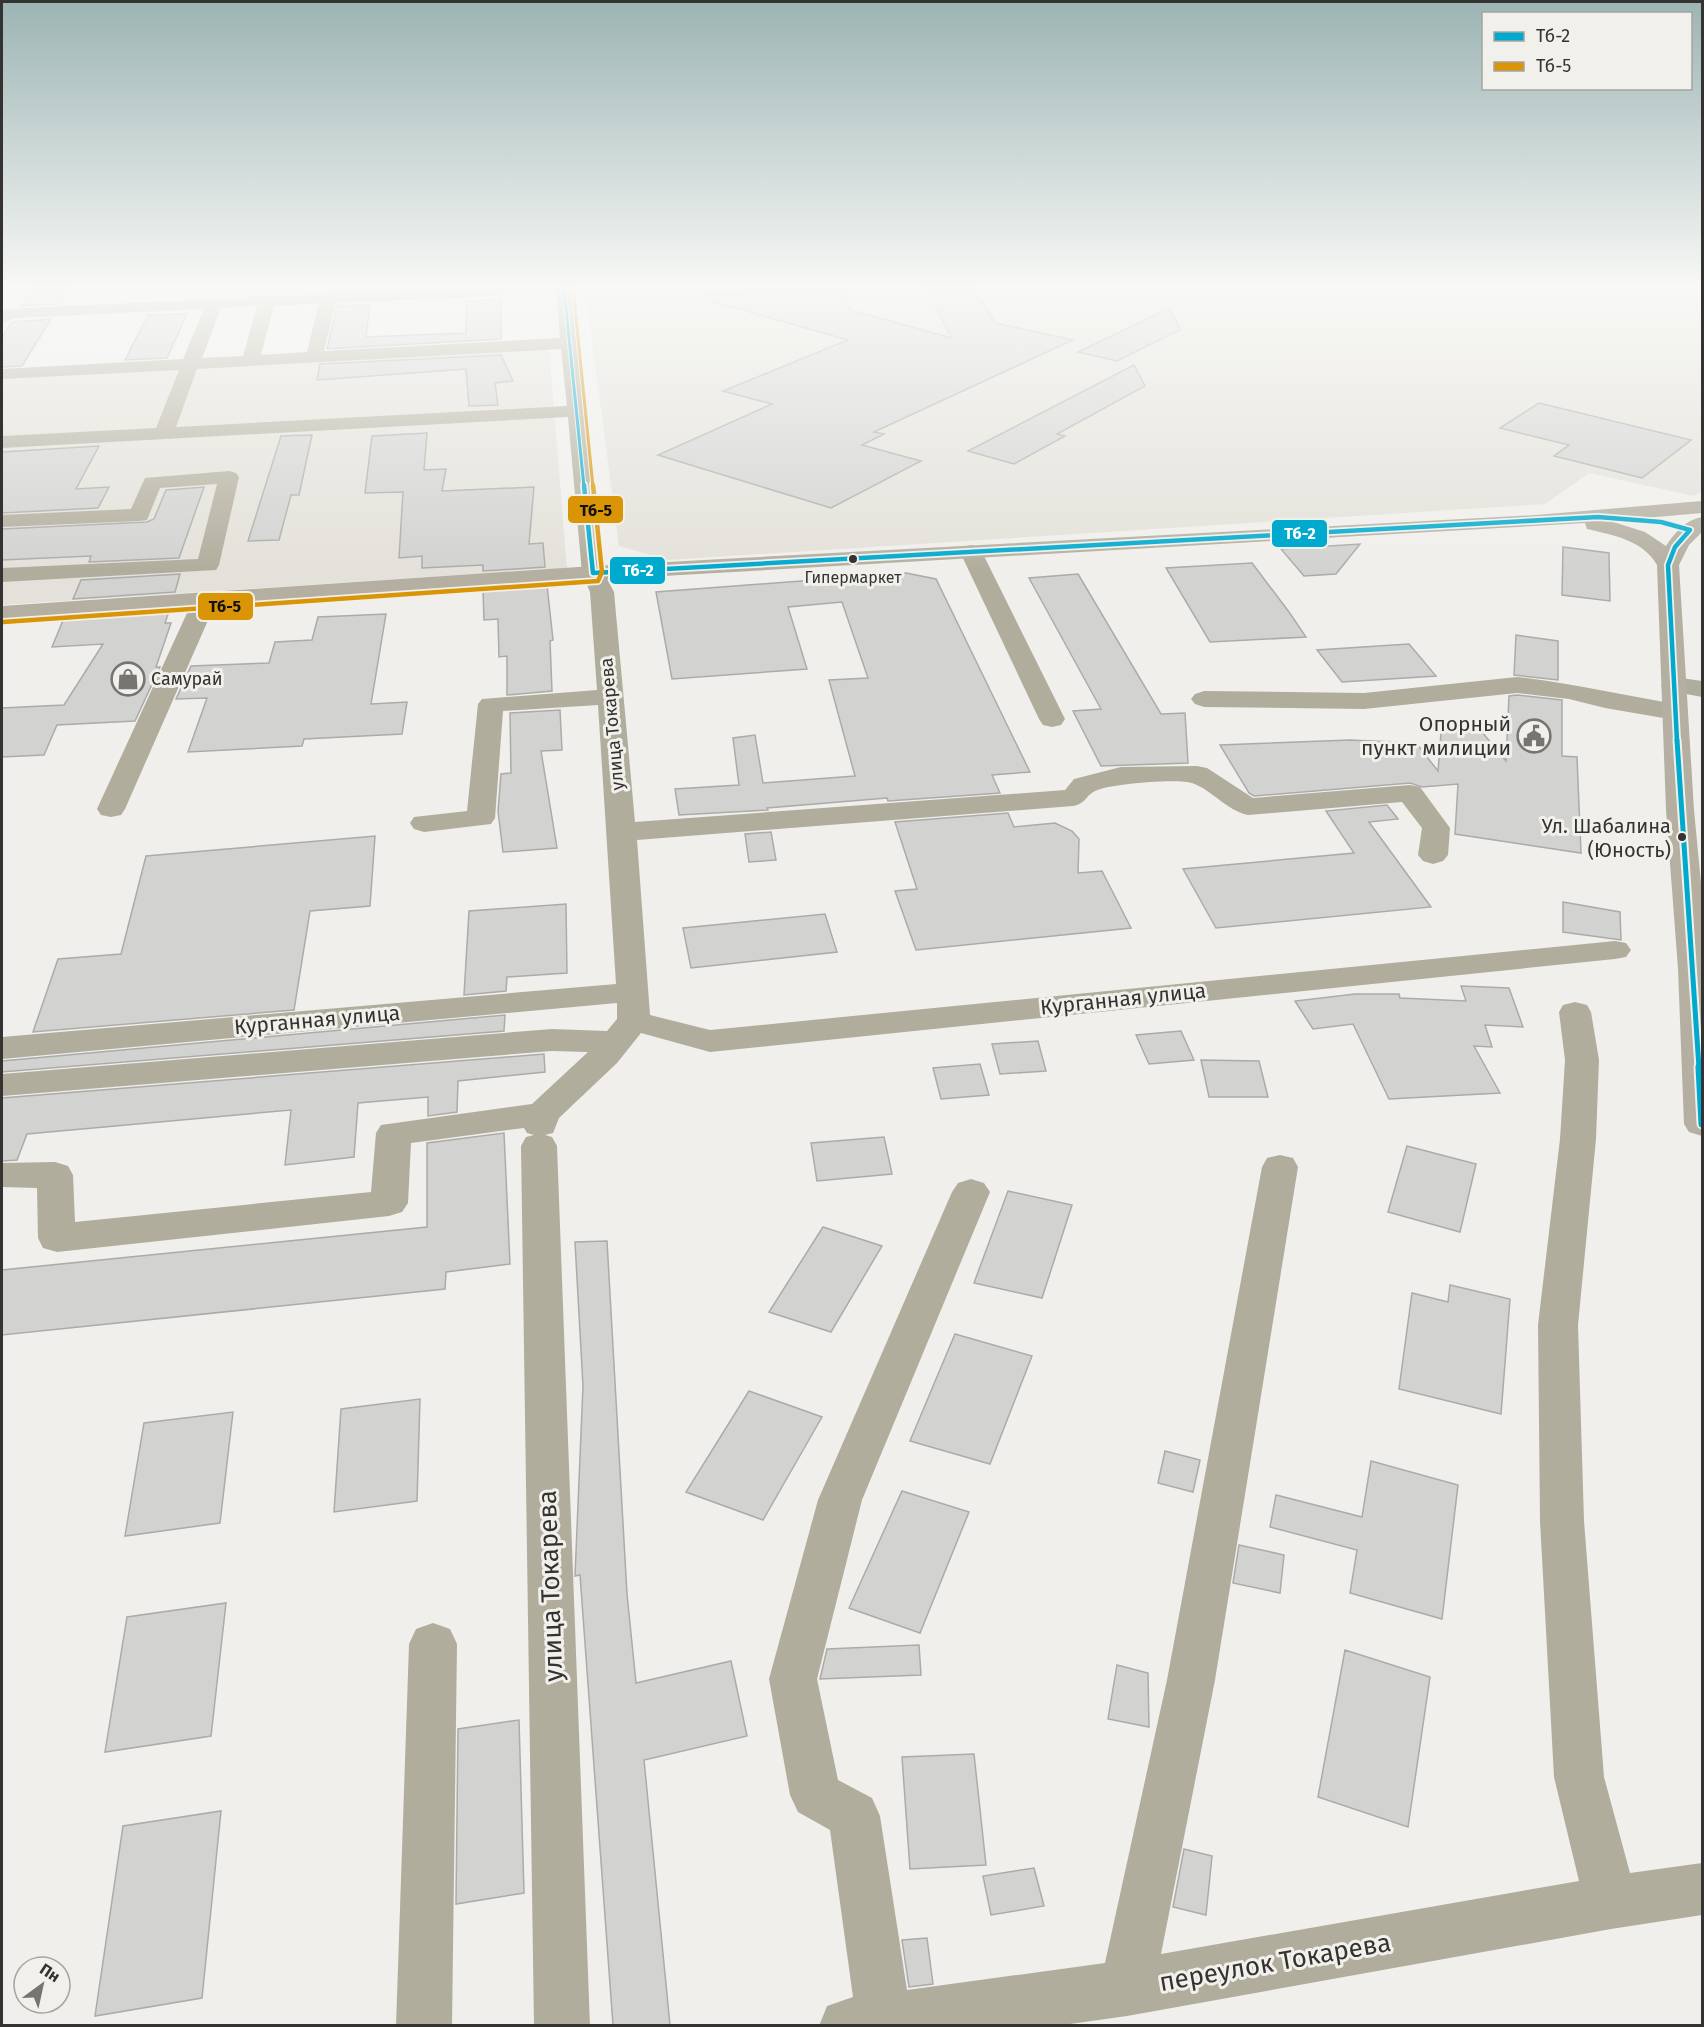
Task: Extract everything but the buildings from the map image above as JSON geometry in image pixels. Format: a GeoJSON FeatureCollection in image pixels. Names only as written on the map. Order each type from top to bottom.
{"type":"FeatureCollection","features":[{"type":"Feature","properties":{"kind":"main road"},"geometry":{"type":"LineString","coordinates":[[2,613],[593,573],[1536,521],[1702,507]]}},
{"type":"Feature","properties":{"kind":"main road"},"geometry":{"type":"LineString","coordinates":[[1599,517],[1661,522],[1698,529]]}},
{"type":"Feature","properties":{"kind":"main road"},"geometry":{"type":"LineString","coordinates":[[1536,521],[1592,523],[1625,531],[1654,545],[1664,555],[1668,565],[1675,699],[1701,1064],[1702,1125]]}},
{"type":"Feature","properties":{"kind":"main road"},"geometry":{"type":"LineString","coordinates":[[1668,565],[1675,547],[1698,529]]}},
{"type":"Feature","properties":{"kind":"street"},"geometry":{"type":"LineString","coordinates":[[163,434],[184,383]]}},
{"type":"Feature","properties":{"kind":"street","name":"улица Токарева"},"geometry":{"type":"LineString","coordinates":[[574,383],[593,573],[602,592],[622,832],[627,1018]]}},
{"type":"Feature","properties":{"kind":"street"},"geometry":{"type":"LineString","coordinates":[[2,442],[578,411]]}},
{"type":"Feature","properties":{"kind":"street"},"geometry":{"type":"LineString","coordinates":[[2,521],[139,515],[152,482],[229,477],[208,566],[2,575]]}},
{"type":"Feature","properties":{"kind":"street"},"geometry":{"type":"LineString","coordinates":[[971,552],[1052,719]]}},
{"type":"Feature","properties":{"kind":"street"},"geometry":{"type":"LineString","coordinates":[[45,611],[60,574]]}},
{"type":"Feature","properties":{"kind":"street"},"geometry":{"type":"LineString","coordinates":[[111,809],[205,600]]}},
{"type":"Feature","properties":{"kind":"street"},"geometry":{"type":"LineString","coordinates":[[1204,699],[1364,701],[1517,685],[1570,690],[1605,700],[1675,699],[1702,690]]}},
{"type":"Feature","properties":{"kind":"street"},"geometry":{"type":"LineString","coordinates":[[424,824],[481,818],[490,704],[609,697]]}},
{"type":"Feature","properties":{"kind":"street"},"geometry":{"type":"LineString","coordinates":[[622,832],[1073,798],[1084,784],[1121,776],[1197,774],[1248,807],[1410,793],[1436,828],[1433,855]]}},
{"type":"Feature","properties":{"kind":"street","name":"Курганная улица"},"geometry":{"type":"LineString","coordinates":[[2,1048],[627,1018],[710,1041],[1615,950]]}},
{"type":"Feature","properties":{"kind":"street"},"geometry":{"type":"LineString","coordinates":[[1575,1012],[1582,1060],[1578,1139],[1558,1325],[1562,1521],[1579,1777],[1611,1902]]}},
{"type":"Feature","properties":{"kind":"street"},"geometry":{"type":"LineString","coordinates":[[2,1175],[55,1175],[57,1238],[389,1203],[394,1133],[540,1128],[627,1018]]}},
{"type":"Feature","properties":{"kind":"street","name":"Курганная улица"},"geometry":{"type":"LineString","coordinates":[[2,1085],[552,1040],[627,1018]]}},
{"type":"Feature","properties":{"kind":"street","name":"улица Токарева"},"geometry":{"type":"LineString","coordinates":[[540,1128],[562,2025]]}},
{"type":"Feature","properties":{"kind":"street"},"geometry":{"type":"LineString","coordinates":[[1127,1988],[1191,1680],[1280,1167]]}},
{"type":"Feature","properties":{"kind":"street"},"geometry":{"type":"LineString","coordinates":[[865,2023],[854,1816],[816,1795],[793,1679],[840,1500],[971,1192]]}},
{"type":"Feature","properties":{"kind":"street"},"geometry":{"type":"LineString","coordinates":[[424,2025],[433,1644]]}},
{"type":"Feature","properties":{"kind":"street","name":"переулок Токарева"},"geometry":{"type":"LineString","coordinates":[[865,2023],[1127,1988],[1611,1902],[1702,1889]]}},
{"type":"Feature","properties":{"kind":"shaded area"},"geometry":{"type":"Polygon","coordinates":[[[2,383],[552,383],[567,568],[2,605],[2,383]]]}},
{"type":"Feature","properties":{"kind":"shaded area"},"geometry":{"type":"Polygon","coordinates":[[[597,383],[1702,383],[1702,491],[1694,496],[1589,473],[1545,504],[668,560],[619,546],[597,383]]]}},
{"type":"Feature","properties":{"kind":"transit line","name":"Тб-2"},"geometry":{"type":"LineString","coordinates":[[574,383],[593,573],[1598,517],[1661,522],[1690,530],[1675,547],[1668,565],[1680,810],[1694,969],[1702,1124]]}},
{"type":"Feature","properties":{"kind":"transit line","name":"Тб-5"},"geometry":{"type":"LineString","coordinates":[[3,622],[598,581],[602,572],[583,383]]}},
{"type":"Feature","properties":{"kind":"place","name":"Гипермаркет"},"geometry":{"type":"Point","coordinates":[853,559]}},
{"type":"Feature","properties":{"kind":"place","name":"Самурай"},"geometry":{"type":"Point","coordinates":[128,679]}},
{"type":"Feature","properties":{"kind":"place","name":"Опорный пункт милиции"},"geometry":{"type":"Point","coordinates":[1534,736]}},
{"type":"Feature","properties":{"kind":"place","name":"Ул. Шабалина (Юность)"},"geometry":{"type":"Point","coordinates":[1682,837]}}]}
